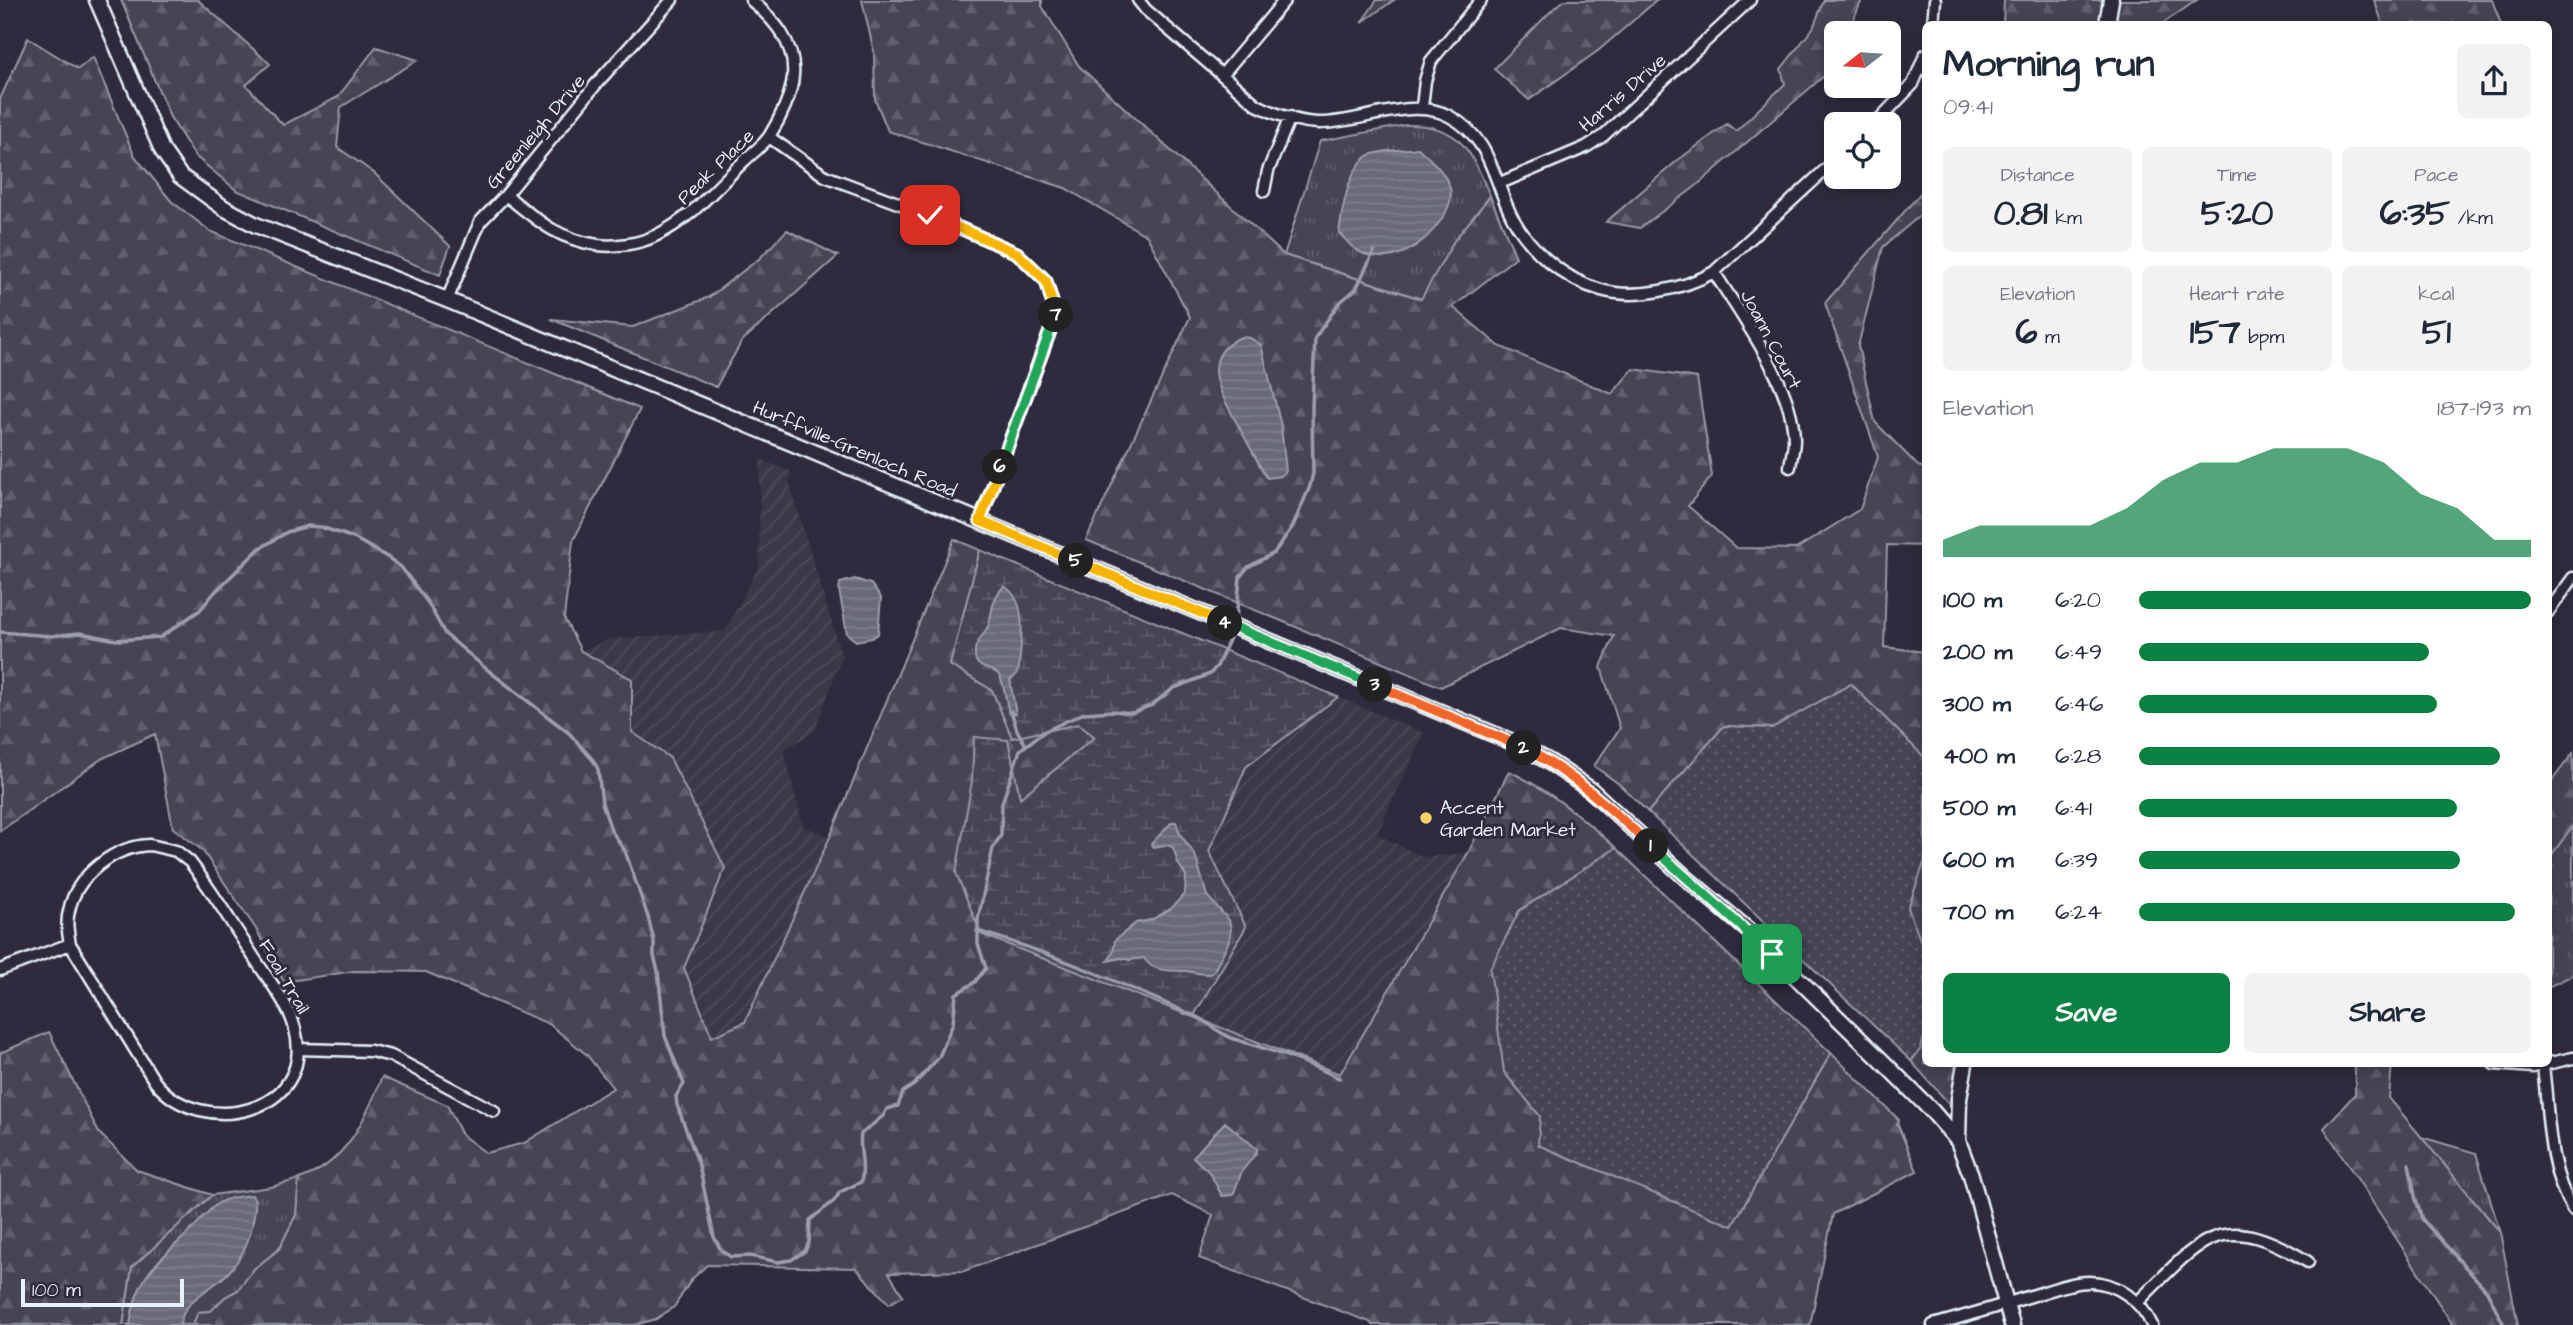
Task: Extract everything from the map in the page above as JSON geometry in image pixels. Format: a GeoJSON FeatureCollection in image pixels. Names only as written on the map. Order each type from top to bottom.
{"type":"FeatureCollection","features":[{"type":"Feature","properties":{"kind":"main road","name":"Hurffville-Grenloch Road"},"geometry":{"type":"LineString","coordinates":[[97,0],[152,130],[180,176],[224,208],[256,225],[447,300],[1516,743],[1591,790],[1685,877],[1748,930],[1932,1111],[1958,1142],[1971,1175],[2012,1325]]}},
{"type":"Feature","properties":{"kind":"main road"},"geometry":{"type":"LineString","coordinates":[[2108,21],[2111,0]]}},
{"type":"Feature","properties":{"kind":"main road"},"geometry":{"type":"LineString","coordinates":[[1958,1142],[1959,1099],[1964,1067]]}},
{"type":"Feature","properties":{"kind":"street","name":"Greenleigh Drive"},"geometry":{"type":"LineString","coordinates":[[447,300],[480,222],[506,195],[597,83],[672,0]]}},
{"type":"Feature","properties":{"kind":"street","name":"Peak Place"},"geometry":{"type":"LineString","coordinates":[[506,195],[565,238],[600,245],[630,243],[652,237],[684,220],[769,137],[787,97],[793,76],[790,52],[773,19],[751,0]]}},
{"type":"Feature","properties":{"kind":"street"},"geometry":{"type":"LineString","coordinates":[[1138,0],[1146,10],[1257,105],[1317,123],[1422,107],[1448,116],[1480,140],[1511,215],[1525,240],[1571,277],[1601,291],[1631,293],[1666,290],[1697,282],[1714,272],[1824,171]]}},
{"type":"Feature","properties":{"kind":"street"},"geometry":{"type":"LineString","coordinates":[[1222,75],[1285,0]]}},
{"type":"Feature","properties":{"kind":"street"},"geometry":{"type":"LineString","coordinates":[[1422,107],[1425,80],[1431,61],[1481,0]]}},
{"type":"Feature","properties":{"kind":"street","name":"Harris Drive"},"geometry":{"type":"LineString","coordinates":[[1500,183],[1586,148],[1603,136],[1749,0]]}},
{"type":"Feature","properties":{"kind":"street"},"geometry":{"type":"LineString","coordinates":[[1933,21],[1935,0]]}},
{"type":"Feature","properties":{"kind":"street"},"geometry":{"type":"LineString","coordinates":[[1886,112],[1913,84],[1922,62]]}},
{"type":"Feature","properties":{"kind":"street"},"geometry":{"type":"LineString","coordinates":[[1264,191],[1268,171],[1290,117]]}},
{"type":"Feature","properties":{"kind":"street"},"geometry":{"type":"LineString","coordinates":[[769,137],[825,176],[930,215],[1017,253],[1046,281],[1056,315],[980,521]]}},
{"type":"Feature","properties":{"kind":"street","name":"Joann Court"},"geometry":{"type":"LineString","coordinates":[[1714,272],[1783,390],[1794,439],[1790,467]]}},
{"type":"Feature","properties":{"kind":"street"},"geometry":{"type":"LineString","coordinates":[[2552,607],[2573,578]]}},
{"type":"Feature","properties":{"kind":"street","name":"Foal Trail"},"geometry":{"type":"LineString","coordinates":[[150,845],[176,851],[190,862],[201,876],[280,997],[295,1029],[298,1049],[290,1077],[273,1099],[262,1105],[230,1113],[193,1110],[182,1105],[155,1082],[70,944],[69,909],[73,895],[83,880],[128,848],[150,845]]}},
{"type":"Feature","properties":{"kind":"street"},"geometry":{"type":"LineString","coordinates":[[0,970],[70,944]]}},
{"type":"Feature","properties":{"kind":"street"},"geometry":{"type":"LineString","coordinates":[[298,1049],[371,1051],[391,1056],[494,1111]]}},
{"type":"Feature","properties":{"kind":"street"},"geometry":{"type":"LineString","coordinates":[[2552,1064],[2573,1059]]}},
{"type":"Feature","properties":{"kind":"street"},"geometry":{"type":"LineString","coordinates":[[2543,1067],[2556,1167],[2564,1193],[2573,1210]]}},
{"type":"Feature","properties":{"kind":"street"},"geometry":{"type":"LineString","coordinates":[[2138,1302],[2195,1246],[2222,1236],[2257,1236],[2286,1248],[2308,1262]]}},
{"type":"Feature","properties":{"kind":"street"},"geometry":{"type":"LineString","coordinates":[[1933,1325],[2061,1287],[2088,1282],[2116,1289],[2138,1302],[2152,1325]]}},
{"type":"Feature","properties":{"kind":"shaded area"},"geometry":{"type":"Polygon","coordinates":[[[760,459],[791,472],[789,482],[842,656],[815,731],[784,750],[803,826],[830,837],[745,1022],[712,1037],[684,968],[725,867],[670,758],[632,732],[632,679],[581,651],[609,639],[725,631],[759,566],[760,459]]]}},
{"type":"Feature","properties":{"kind":"shaded area"},"geometry":{"type":"Polygon","coordinates":[[[1338,697],[1424,733],[1377,834],[1422,857],[1468,853],[1340,1074],[1193,1017],[1246,927],[1209,851],[1246,767],[1338,697]]]}},
{"type":"Feature","properties":{"kind":"green space"},"geometry":{"type":"Polygon","coordinates":[[[121,0],[198,0],[270,64],[246,85],[283,125],[338,97],[376,47],[418,60],[341,107],[337,147],[374,173],[450,246],[440,275],[236,190],[195,156],[170,117],[121,0]]]}},
{"type":"Feature","properties":{"kind":"green space"},"geometry":{"type":"Polygon","coordinates":[[[862,0],[1042,0],[1042,6],[1079,66],[1284,255],[1421,299],[1454,241],[1490,196],[1516,257],[1453,307],[1499,346],[1612,394],[1633,369],[1697,378],[1712,476],[1688,506],[1736,548],[1796,549],[1860,509],[1878,457],[1825,303],[1922,191],[1922,214],[1883,247],[1858,346],[1875,422],[1922,467],[1922,546],[1887,545],[1884,647],[1922,652],[1922,755],[1851,684],[1772,728],[1724,726],[1648,812],[1619,784],[1594,766],[1620,728],[1601,667],[1614,636],[1561,628],[1441,687],[1086,540],[1190,317],[1147,236],[1065,188],[888,131],[875,99],[874,52],[862,0]]]}},
{"type":"Feature","properties":{"kind":"green space"},"geometry":{"type":"Polygon","coordinates":[[[1377,0],[1394,0],[1361,23],[1377,0]]]}},
{"type":"Feature","properties":{"kind":"green space"},"geometry":{"type":"Polygon","coordinates":[[[1565,0],[1657,0],[1599,50],[1529,100],[1494,69],[1565,0]]]}},
{"type":"Feature","properties":{"kind":"green space"},"geometry":{"type":"Polygon","coordinates":[[[1824,0],[1862,0],[1852,21],[1824,21],[1824,76],[1695,187],[1640,228],[1606,222],[1678,160],[1727,124],[1736,131],[1785,84],[1781,69],[1813,28],[1824,0]]]}},
{"type":"Feature","properties":{"kind":"green space"},"geometry":{"type":"Polygon","coordinates":[[[2004,0],[2197,0],[2166,21],[2003,21],[2004,0]]]}},
{"type":"Feature","properties":{"kind":"green space"},"geometry":{"type":"Polygon","coordinates":[[[2374,0],[2492,0],[2500,21],[2382,21],[2374,0]]]}},
{"type":"Feature","properties":{"kind":"green space"},"geometry":{"type":"Polygon","coordinates":[[[28,38],[78,69],[93,57],[134,155],[171,201],[210,231],[640,409],[573,541],[564,618],[581,651],[632,679],[632,732],[670,758],[725,868],[684,968],[712,1037],[745,1022],[830,837],[954,539],[980,550],[950,665],[992,690],[1012,737],[1078,724],[1095,737],[1020,798],[1008,741],[974,737],[972,781],[981,934],[1340,1074],[1468,853],[1509,771],[1565,805],[1616,848],[1519,911],[1504,1072],[1540,1116],[1732,1226],[1831,1053],[1899,1120],[1897,1123],[1917,1171],[1833,1214],[1810,1325],[1372,1325],[1199,1258],[1213,1215],[1172,1195],[964,1271],[889,1273],[903,1296],[889,1304],[856,1268],[707,1265],[692,1279],[674,1307],[656,1319],[635,1325],[193,1325],[198,1312],[211,1311],[225,1297],[238,1290],[254,1269],[279,1249],[296,1215],[299,1179],[329,1163],[352,1138],[382,1077],[447,1105],[462,1135],[486,1153],[524,1143],[613,1088],[586,1054],[549,1024],[426,972],[354,971],[284,982],[256,929],[202,850],[173,828],[155,734],[101,759],[0,831],[0,99],[28,38]]]}},
{"type":"Feature","properties":{"kind":"green space"},"geometry":{"type":"Polygon","coordinates":[[[1406,125],[1440,129],[1462,143],[1477,166],[1490,196],[1454,241],[1422,299],[1284,255],[1320,141],[1406,125]]]}},
{"type":"Feature","properties":{"kind":"green space"},"geometry":{"type":"Polygon","coordinates":[[[787,230],[838,256],[742,341],[716,387],[551,319],[633,327],[709,297],[760,258],[787,230]]]}},
{"type":"Feature","properties":{"kind":"green space"},"geometry":{"type":"Polygon","coordinates":[[[980,550],[1338,697],[1246,767],[1209,851],[1246,927],[1193,1017],[981,934],[956,873],[972,781],[974,737],[1008,740],[1020,798],[1095,737],[1078,724],[1012,738],[992,690],[950,665],[980,550]]]}},
{"type":"Feature","properties":{"kind":"green space"},"geometry":{"type":"Polygon","coordinates":[[[1851,684],[1922,755],[1922,868],[1908,908],[1922,945],[1922,1044],[1911,1061],[1648,812],[1724,726],[1772,728],[1851,684]]]}},
{"type":"Feature","properties":{"kind":"green space"},"geometry":{"type":"Polygon","coordinates":[[[2573,753],[2573,825],[2552,854],[2552,781],[2573,753]]]}},
{"type":"Feature","properties":{"kind":"green space"},"geometry":{"type":"Polygon","coordinates":[[[2573,825],[2573,973],[2552,985],[2552,854],[2573,825]]]}},
{"type":"Feature","properties":{"kind":"green space"},"geometry":{"type":"Polygon","coordinates":[[[1616,848],[1831,1053],[1732,1226],[1538,1145],[1540,1116],[1504,1072],[1490,969],[1519,911],[1616,848]]]}},
{"type":"Feature","properties":{"kind":"green space"},"geometry":{"type":"Polygon","coordinates":[[[1922,868],[1922,945],[1908,908],[1922,868]]]}},
{"type":"Feature","properties":{"kind":"green space"},"geometry":{"type":"Polygon","coordinates":[[[49,1032],[99,1133],[137,1170],[212,1195],[132,1267],[123,1325],[0,1325],[0,1053],[49,1032]]]}},
{"type":"Feature","properties":{"kind":"green space"},"geometry":{"type":"Polygon","coordinates":[[[1922,1044],[1922,1067],[1964,1067],[1958,1114],[1911,1061],[1922,1044]]]}},
{"type":"Feature","properties":{"kind":"green space"},"geometry":{"type":"Polygon","coordinates":[[[2355,1067],[2392,1067],[2389,1098],[2500,1232],[2518,1325],[2453,1325],[2324,1128],[2355,1094],[2355,1067]]]}},
{"type":"Feature","properties":{"kind":"green space"},"geometry":{"type":"Polygon","coordinates":[[[2421,1137],[2476,1153],[2500,1232],[2421,1137]]]}},
{"type":"Feature","properties":{"kind":"green space"},"geometry":{"type":"Polygon","coordinates":[[[299,1179],[296,1215],[279,1249],[254,1269],[238,1290],[225,1297],[211,1311],[198,1312],[193,1325],[123,1325],[132,1267],[212,1195],[271,1187],[299,1179]]]}},
{"type":"Feature","properties":{"kind":"water"},"geometry":{"type":"Polygon","coordinates":[[[1418,148],[1440,170],[1449,185],[1451,199],[1446,212],[1426,237],[1398,255],[1376,257],[1360,252],[1339,233],[1347,191],[1355,170],[1373,154],[1418,148]]]}},
{"type":"Feature","properties":{"kind":"water"},"geometry":{"type":"Polygon","coordinates":[[[1241,337],[1250,338],[1261,345],[1281,426],[1286,471],[1281,476],[1267,478],[1220,389],[1216,365],[1220,355],[1228,345],[1241,337]]]}},
{"type":"Feature","properties":{"kind":"water"},"geometry":{"type":"Polygon","coordinates":[[[855,579],[871,584],[881,598],[878,634],[856,641],[847,634],[839,590],[840,583],[855,579]]]}},
{"type":"Feature","properties":{"kind":"water"},"geometry":{"type":"Polygon","coordinates":[[[1004,586],[1017,602],[1022,623],[1019,668],[1010,680],[1016,714],[1009,713],[999,675],[980,665],[975,657],[976,646],[989,625],[997,595],[1004,586]]]}},
{"type":"Feature","properties":{"kind":"water"},"geometry":{"type":"Polygon","coordinates":[[[1172,822],[1176,822],[1180,834],[1195,855],[1207,896],[1229,920],[1229,941],[1213,973],[1162,970],[1152,966],[1144,958],[1108,961],[1113,953],[1115,940],[1136,923],[1151,920],[1172,908],[1185,893],[1186,876],[1173,847],[1153,847],[1151,844],[1172,822]]]}},
{"type":"Feature","properties":{"kind":"water"},"geometry":{"type":"Polygon","coordinates":[[[1225,1122],[1257,1149],[1257,1152],[1242,1171],[1233,1195],[1222,1196],[1210,1173],[1193,1157],[1225,1122]]]}},
{"type":"Feature","properties":{"kind":"water"},"geometry":{"type":"Polygon","coordinates":[[[252,1195],[255,1200],[253,1223],[242,1254],[227,1274],[186,1308],[180,1325],[130,1325],[137,1294],[157,1263],[220,1202],[252,1195]]]}},
{"type":"Feature","properties":{"kind":"waterway"},"geometry":{"type":"LineString","coordinates":[[1236,620],[1240,577],[1248,567],[1274,553],[1293,526],[1310,486],[1313,473],[1315,338],[1339,303],[1356,289],[1374,251]]}},
{"type":"Feature","properties":{"kind":"waterway"},"geometry":{"type":"LineString","coordinates":[[0,632],[51,636],[80,633],[116,640],[161,637],[200,610],[259,549],[287,532],[308,526],[321,527],[354,538],[401,567],[428,603],[445,634],[569,733],[598,769],[602,803],[611,830],[625,851],[654,941],[665,1036],[684,1084],[676,1096],[677,1105],[699,1165],[714,1237],[721,1250],[731,1257],[750,1256],[778,1262],[791,1260],[805,1251],[809,1242],[810,1220],[834,1201],[840,1192],[861,1182],[861,1134],[883,1116],[887,1109],[898,1106],[903,1092],[914,1085],[939,1057],[953,1023],[956,994],[975,982],[986,968],[978,944],[978,919],[993,848],[1001,835],[1002,803],[1020,750],[1045,731],[1084,713],[1132,713],[1152,705],[1174,688],[1210,674],[1217,666],[1230,638]]}},
{"type":"Feature","properties":{"kind":"waterway"},"geometry":{"type":"LineString","coordinates":[[1011,711],[1025,744]]}},
{"type":"Feature","properties":{"kind":"waterway"},"geometry":{"type":"LineString","coordinates":[[977,931],[1088,970],[1197,1017],[1229,1037],[1300,1061],[1339,1078]]}},
{"type":"Feature","properties":{"kind":"waterway"},"geometry":{"type":"LineString","coordinates":[[2409,1164],[2422,1219],[2487,1291],[2504,1325]]}},
{"type":"Feature","properties":{"kind":"place","name":"Accent Garden Market"},"geometry":{"type":"Point","coordinates":[1426,818]}},
{"type":"Feature","properties":{"kind":"route"},"geometry":{"type":"LineString","coordinates":[[930,215],[1017,253],[1046,281],[1056,315],[980,521],[1516,743],[1591,790],[1772,954]]}}]}
